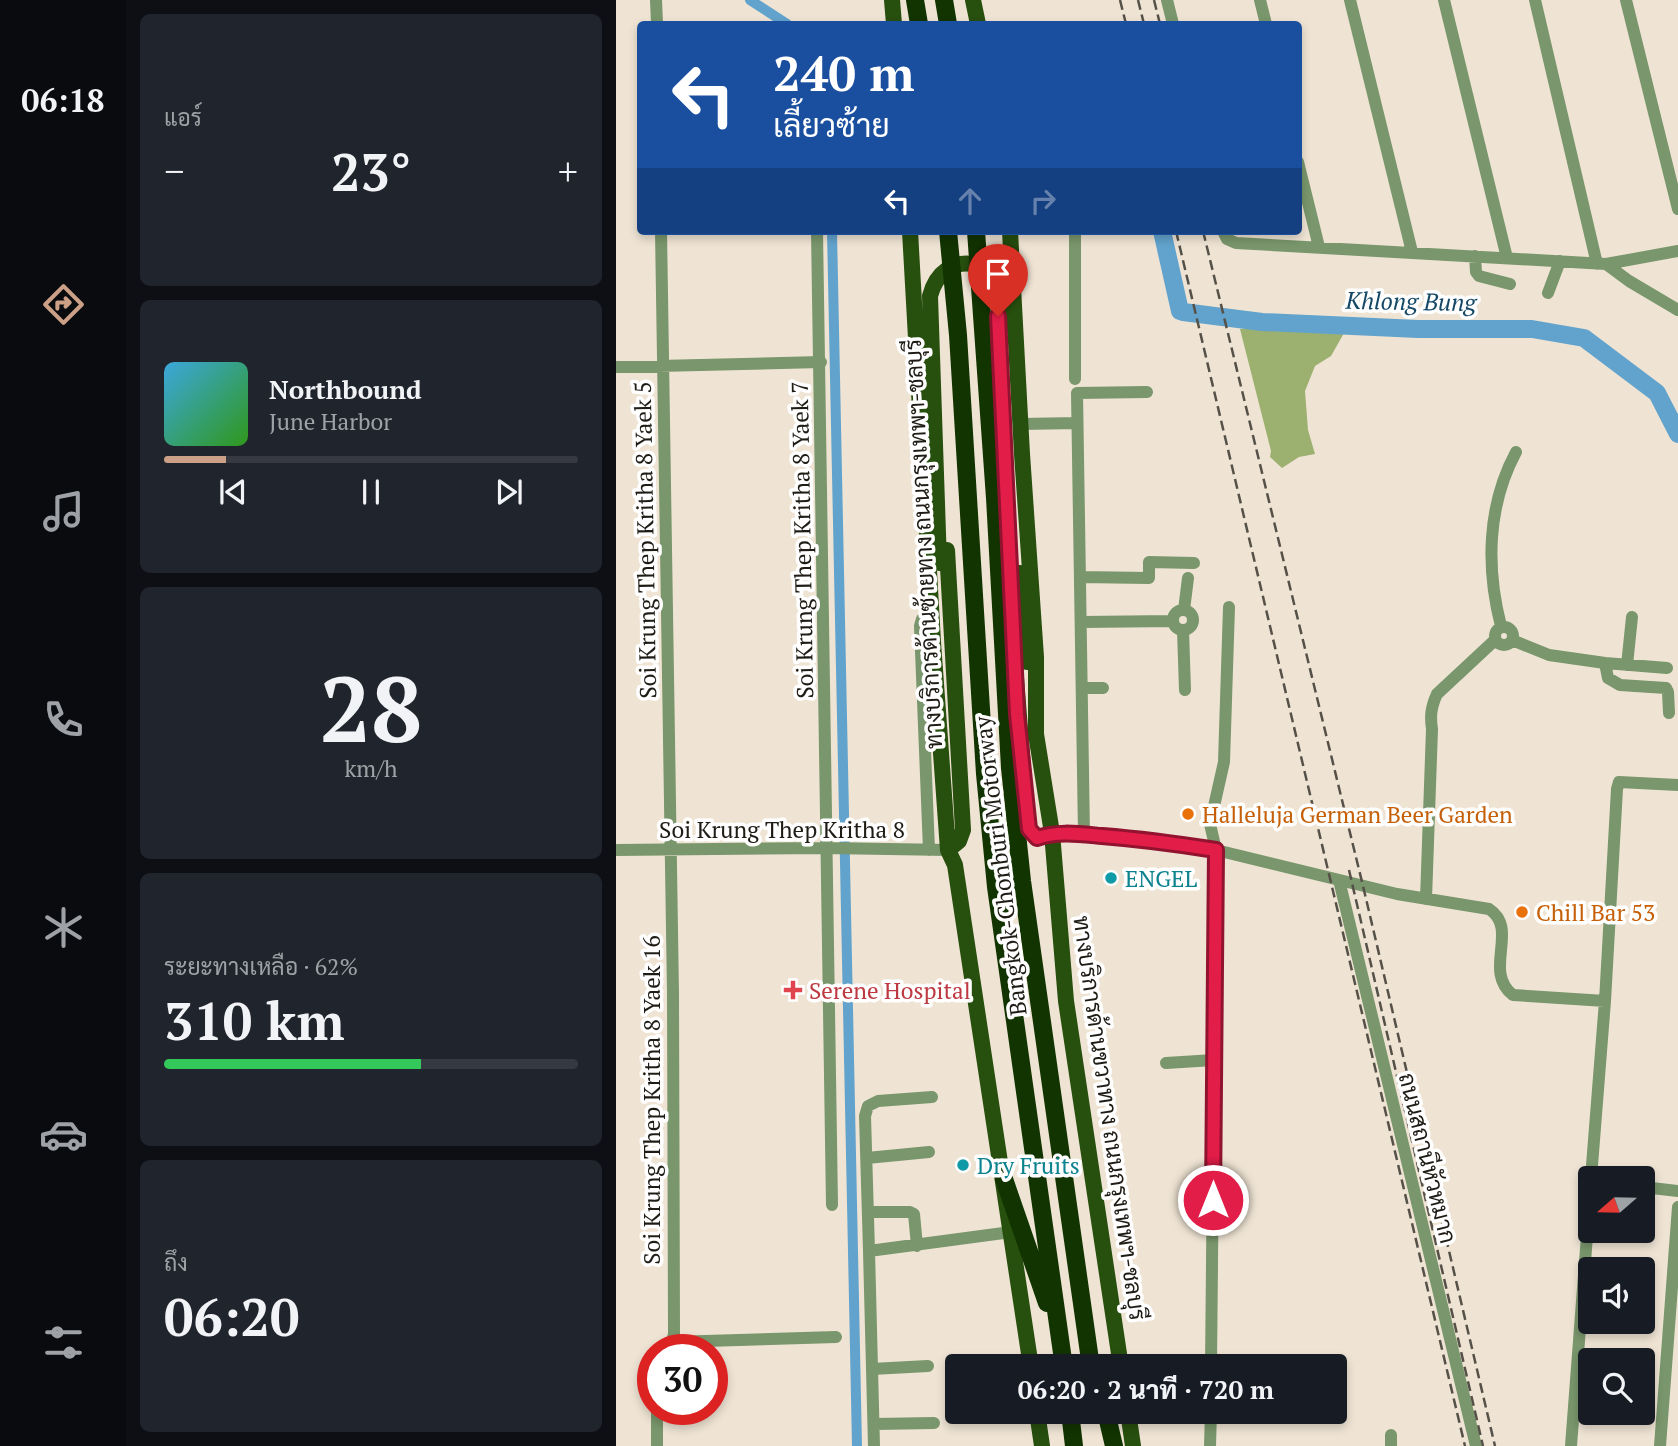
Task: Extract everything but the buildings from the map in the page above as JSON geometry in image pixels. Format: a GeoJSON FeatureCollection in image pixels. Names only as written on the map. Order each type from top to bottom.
{"type":"FeatureCollection","features":[{"type":"Feature","properties":{"kind":"highway"},"geometry":{"type":"LineString","coordinates":[[944,0],[948,21]]}},
{"type":"Feature","properties":{"kind":"highway","name":"Bangkok-Chonburi Motorway"},"geometry":{"type":"LineString","coordinates":[[948,235],[959,349],[985,774],[996,887],[1062,1354]]}},
{"type":"Feature","properties":{"kind":"highway","name":"Bangkok-Chonburi Motorway"},"geometry":{"type":"LineString","coordinates":[[976,235],[1010,768],[1022,881],[1090,1354]]}},
{"type":"Feature","properties":{"kind":"highway"},"geometry":{"type":"LineString","coordinates":[[1004,1179],[1060,1339]]}},
{"type":"Feature","properties":{"kind":"highway"},"geometry":{"type":"LineString","coordinates":[[1071,1424],[1074,1446]]}},
{"type":"Feature","properties":{"kind":"highway"},"geometry":{"type":"LineString","coordinates":[[1099,1424],[1102,1446]]}},
{"type":"Feature","properties":{"kind":"highway"},"geometry":{"type":"LineString","coordinates":[[1109,1424],[1114,1446]]}},
{"type":"Feature","properties":{"kind":"main road"},"geometry":{"type":"LineString","coordinates":[[892,0],[894,21]]}},
{"type":"Feature","properties":{"kind":"main road"},"geometry":{"type":"LineString","coordinates":[[972,0],[977,21]]}},
{"type":"Feature","properties":{"kind":"main road","name":"ทางบริการด้านซ้ายทาง ถนนกรุงเทพฯ-ชลบุรี"},"geometry":{"type":"LineString","coordinates":[[910,235],[931,614],[948,850],[955,865],[1029,1354]]}},
{"type":"Feature","properties":{"kind":"main road","name":"ทางบริการด้านซ้ายทาง ถนนกรุงเทพฯ-ชลบุรี"},"geometry":{"type":"LineString","coordinates":[[917,235],[922,279],[932,307],[962,818],[961,836],[948,850]]}},
{"type":"Feature","properties":{"kind":"main road"},"geometry":{"type":"LineString","coordinates":[[1001,235],[1004,269],[998,316],[1017,714],[1029,829],[1037,838],[1052,833]]}},
{"type":"Feature","properties":{"kind":"main road","name":"ทางบริการด้านขวาทาง ถนนกรุงเทพฯ-ชลบุรี"},"geometry":{"type":"LineString","coordinates":[[1010,235],[1038,684],[1036,734],[1052,833],[1066,1001],[1119,1354]]}},
{"type":"Feature","properties":{"kind":"main road"},"geometry":{"type":"LineString","coordinates":[[937,695],[942,645],[930,296],[937,278],[943,272],[953,266],[968,263],[986,268],[995,275],[1005,291],[1023,632],[1036,734]]}},
{"type":"Feature","properties":{"kind":"main road"},"geometry":{"type":"LineString","coordinates":[[939,736],[949,741],[957,736]]}},
{"type":"Feature","properties":{"kind":"main road"},"geometry":{"type":"LineString","coordinates":[[946,830],[957,827],[962,818]]}},
{"type":"Feature","properties":{"kind":"main road"},"geometry":{"type":"LineString","coordinates":[[1039,1424],[1042,1446]]}},
{"type":"Feature","properties":{"kind":"main road"},"geometry":{"type":"LineString","coordinates":[[1130,1424],[1133,1446]]}},
{"type":"Feature","properties":{"kind":"street"},"geometry":{"type":"LineString","coordinates":[[656,0],[657,21]]}},
{"type":"Feature","properties":{"kind":"street"},"geometry":{"type":"LineString","coordinates":[[1167,0],[1172,21]]}},
{"type":"Feature","properties":{"kind":"street"},"geometry":{"type":"LineString","coordinates":[[1260,0],[1265,21]]}},
{"type":"Feature","properties":{"kind":"street"},"geometry":{"type":"LineString","coordinates":[[1350,0],[1412,252]]}},
{"type":"Feature","properties":{"kind":"street"},"geometry":{"type":"LineString","coordinates":[[1444,0],[1507,258]]}},
{"type":"Feature","properties":{"kind":"street"},"geometry":{"type":"LineString","coordinates":[[1535,0],[1601,264],[1678,310]]}},
{"type":"Feature","properties":{"kind":"street"},"geometry":{"type":"LineString","coordinates":[[1626,0],[1678,209]]}},
{"type":"Feature","properties":{"kind":"street"},"geometry":{"type":"LineString","coordinates":[[1302,178],[1319,247]]}},
{"type":"Feature","properties":{"kind":"street","name":"Soi Krung Thep Kritha 8 Yaek 5"},"geometry":{"type":"LineString","coordinates":[[661,235],[670,849]]}},
{"type":"Feature","properties":{"kind":"street","name":"Soi Krung Thep Kritha 8 Yaek 7"},"geometry":{"type":"LineString","coordinates":[[817,235],[831,848],[832,1205]]}},
{"type":"Feature","properties":{"kind":"street"},"geometry":{"type":"LineString","coordinates":[[1075,235],[1075,379]]}},
{"type":"Feature","properties":{"kind":"street"},"geometry":{"type":"LineString","coordinates":[[1225,235],[1227,239],[1237,243],[1601,264],[1678,251]]}},
{"type":"Feature","properties":{"kind":"street"},"geometry":{"type":"LineString","coordinates":[[1475,256],[1476,272],[1479,276],[1510,284]]}},
{"type":"Feature","properties":{"kind":"street"},"geometry":{"type":"LineString","coordinates":[[1548,293],[1560,261]]}},
{"type":"Feature","properties":{"kind":"street"},"geometry":{"type":"LineString","coordinates":[[616,367],[821,362]]}},
{"type":"Feature","properties":{"kind":"street"},"geometry":{"type":"LineString","coordinates":[[1084,835],[1077,393],[1147,392]]}},
{"type":"Feature","properties":{"kind":"street"},"geometry":{"type":"LineString","coordinates":[[1021,424],[1077,423]]}},
{"type":"Feature","properties":{"kind":"street"},"geometry":{"type":"LineString","coordinates":[[1501,626],[1491,582],[1494,509],[1505,472],[1516,452]]}},
{"type":"Feature","properties":{"kind":"street"},"geometry":{"type":"LineString","coordinates":[[1080,578],[1149,578],[1149,562],[1194,563]]}},
{"type":"Feature","properties":{"kind":"street"},"geometry":{"type":"LineString","coordinates":[[1081,622],[1190,626],[1192,619],[1184,610],[1188,578]]}},
{"type":"Feature","properties":{"kind":"street"},"geometry":{"type":"LineString","coordinates":[[1211,1354],[1216,850],[1210,824],[1224,762],[1229,607]]}},
{"type":"Feature","properties":{"kind":"street"},"geometry":{"type":"LineString","coordinates":[[929,850],[920,626],[922,619],[931,614]]}},
{"type":"Feature","properties":{"kind":"street"},"geometry":{"type":"LineString","coordinates":[[1627,665],[1632,617]]}},
{"type":"Feature","properties":{"kind":"street"},"geometry":{"type":"LineString","coordinates":[[1178,625],[1185,690]]}},
{"type":"Feature","properties":{"kind":"street"},"geometry":{"type":"LineString","coordinates":[[1426,899],[1432,729],[1430,716],[1433,704],[1437,694],[1495,640],[1495,632],[1501,626]]}},
{"type":"Feature","properties":{"kind":"street"},"geometry":{"type":"LineString","coordinates":[[1501,626],[1512,631],[1512,640]]}},
{"type":"Feature","properties":{"kind":"street"},"geometry":{"type":"LineString","coordinates":[[1495,640],[1502,645],[1512,640],[1549,655],[1667,668]]}},
{"type":"Feature","properties":{"kind":"street"},"geometry":{"type":"LineString","coordinates":[[1605,663],[1608,678],[1620,685],[1666,688],[1669,713]]}},
{"type":"Feature","properties":{"kind":"street"},"geometry":{"type":"LineString","coordinates":[[1082,688],[1103,688]]}},
{"type":"Feature","properties":{"kind":"street"},"geometry":{"type":"LineString","coordinates":[[1592,1166],[1619,782],[1678,785]]}},
{"type":"Feature","properties":{"kind":"street"},"geometry":{"type":"LineString","coordinates":[[1052,833],[1139,838],[1216,850],[1426,899],[1489,909],[1498,915],[1502,923],[1500,973],[1504,987],[1513,995],[1605,1001]]}},
{"type":"Feature","properties":{"kind":"street","name":"Soi Krung Thep Kritha 8 Yaek 16"},"geometry":{"type":"LineString","coordinates":[[670,849],[674,1334]]}},
{"type":"Feature","properties":{"kind":"street","name":"Soi Krung Thep Kritha 8"},"geometry":{"type":"LineString","coordinates":[[616,850],[948,850]]}},
{"type":"Feature","properties":{"kind":"street","name":"ถนนสถานีหัวหมาก"},"geometry":{"type":"LineString","coordinates":[[1339,880],[1476,1446]]}},
{"type":"Feature","properties":{"kind":"street"},"geometry":{"type":"LineString","coordinates":[[1166,1063],[1214,1060]]}},
{"type":"Feature","properties":{"kind":"street"},"geometry":{"type":"LineString","coordinates":[[874,1446],[865,1116],[868,1107],[878,1101],[932,1097]]}},
{"type":"Feature","properties":{"kind":"street"},"geometry":{"type":"LineString","coordinates":[[867,1158],[929,1152]]}},
{"type":"Feature","properties":{"kind":"street"},"geometry":{"type":"LineString","coordinates":[[1656,1188],[1678,1191]]}},
{"type":"Feature","properties":{"kind":"street"},"geometry":{"type":"LineString","coordinates":[[1660,1446],[1678,1207]]}},
{"type":"Feature","properties":{"kind":"street"},"geometry":{"type":"LineString","coordinates":[[868,1212],[914,1214],[917,1246]]}},
{"type":"Feature","properties":{"kind":"street"},"geometry":{"type":"LineString","coordinates":[[869,1251],[1011,1233]]}},
{"type":"Feature","properties":{"kind":"street"},"geometry":{"type":"LineString","coordinates":[[1571,1446],[1586,1243]]}},
{"type":"Feature","properties":{"kind":"street"},"geometry":{"type":"LineString","coordinates":[[728,1342],[836,1337]]}},
{"type":"Feature","properties":{"kind":"street"},"geometry":{"type":"LineString","coordinates":[[872,1369],[928,1366]]}},
{"type":"Feature","properties":{"kind":"street"},"geometry":{"type":"LineString","coordinates":[[874,1424],[934,1423]]}},
{"type":"Feature","properties":{"kind":"street"},"geometry":{"type":"LineString","coordinates":[[1210,1446],[1211,1424]]}},
{"type":"Feature","properties":{"kind":"street"},"geometry":{"type":"LineString","coordinates":[[657,1425],[657,1446]]}},
{"type":"Feature","properties":{"kind":"green space"},"geometry":{"type":"Polygon","coordinates":[[[1348,326],[1331,356],[1315,366],[1305,391],[1308,430],[1315,454],[1299,457],[1282,468],[1270,457],[1271,451],[1240,329],[1348,326]]]}},
{"type":"Feature","properties":{"kind":"waterway"},"geometry":{"type":"LineString","coordinates":[[750,0],[782,21]]}},
{"type":"Feature","properties":{"kind":"waterway"},"geometry":{"type":"LineString","coordinates":[[832,235],[857,1446]]}},
{"type":"Feature","properties":{"kind":"waterway","name":"Khlong Bung"},"geometry":{"type":"LineString","coordinates":[[1163,235],[1180,311],[1262,322],[1418,329],[1532,329],[1584,338],[1657,393],[1678,434]]}},
{"type":"Feature","properties":{"kind":"railway"},"geometry":{"type":"LineString","coordinates":[[1120,0],[1125,21]]}},
{"type":"Feature","properties":{"kind":"railway"},"geometry":{"type":"LineString","coordinates":[[1138,0],[1143,21]]}},
{"type":"Feature","properties":{"kind":"railway"},"geometry":{"type":"LineString","coordinates":[[1154,0],[1159,21]]}},
{"type":"Feature","properties":{"kind":"railway"},"geometry":{"type":"LineString","coordinates":[[1177,235],[1465,1446]]}},
{"type":"Feature","properties":{"kind":"railway"},"geometry":{"type":"LineString","coordinates":[[1204,235],[1363,886],[1495,1446]]}},
{"type":"Feature","properties":{"kind":"railway"},"geometry":{"type":"LineString","coordinates":[[1349,870],[1483,1446]]}},
{"type":"Feature","properties":{"kind":"place","name":"Halleluja German Beer Garden"},"geometry":{"type":"Point","coordinates":[1188,814]}},
{"type":"Feature","properties":{"kind":"place","name":"ENGEL"},"geometry":{"type":"Point","coordinates":[1111,878]}},
{"type":"Feature","properties":{"kind":"place","name":"Chill Bar 53"},"geometry":{"type":"Point","coordinates":[1522,912]}},
{"type":"Feature","properties":{"kind":"place","name":"Serene Hospital"},"geometry":{"type":"Point","coordinates":[793,990]}},
{"type":"Feature","properties":{"kind":"place","name":"Dry Fruits"},"geometry":{"type":"Point","coordinates":[963,1165]}},
{"type":"Feature","properties":{"kind":"route"},"geometry":{"type":"LineString","coordinates":[[998,316],[1017,714],[1029,829],[1037,838],[1052,833],[1139,838],[1216,850],[1213,1200]]}}]}
